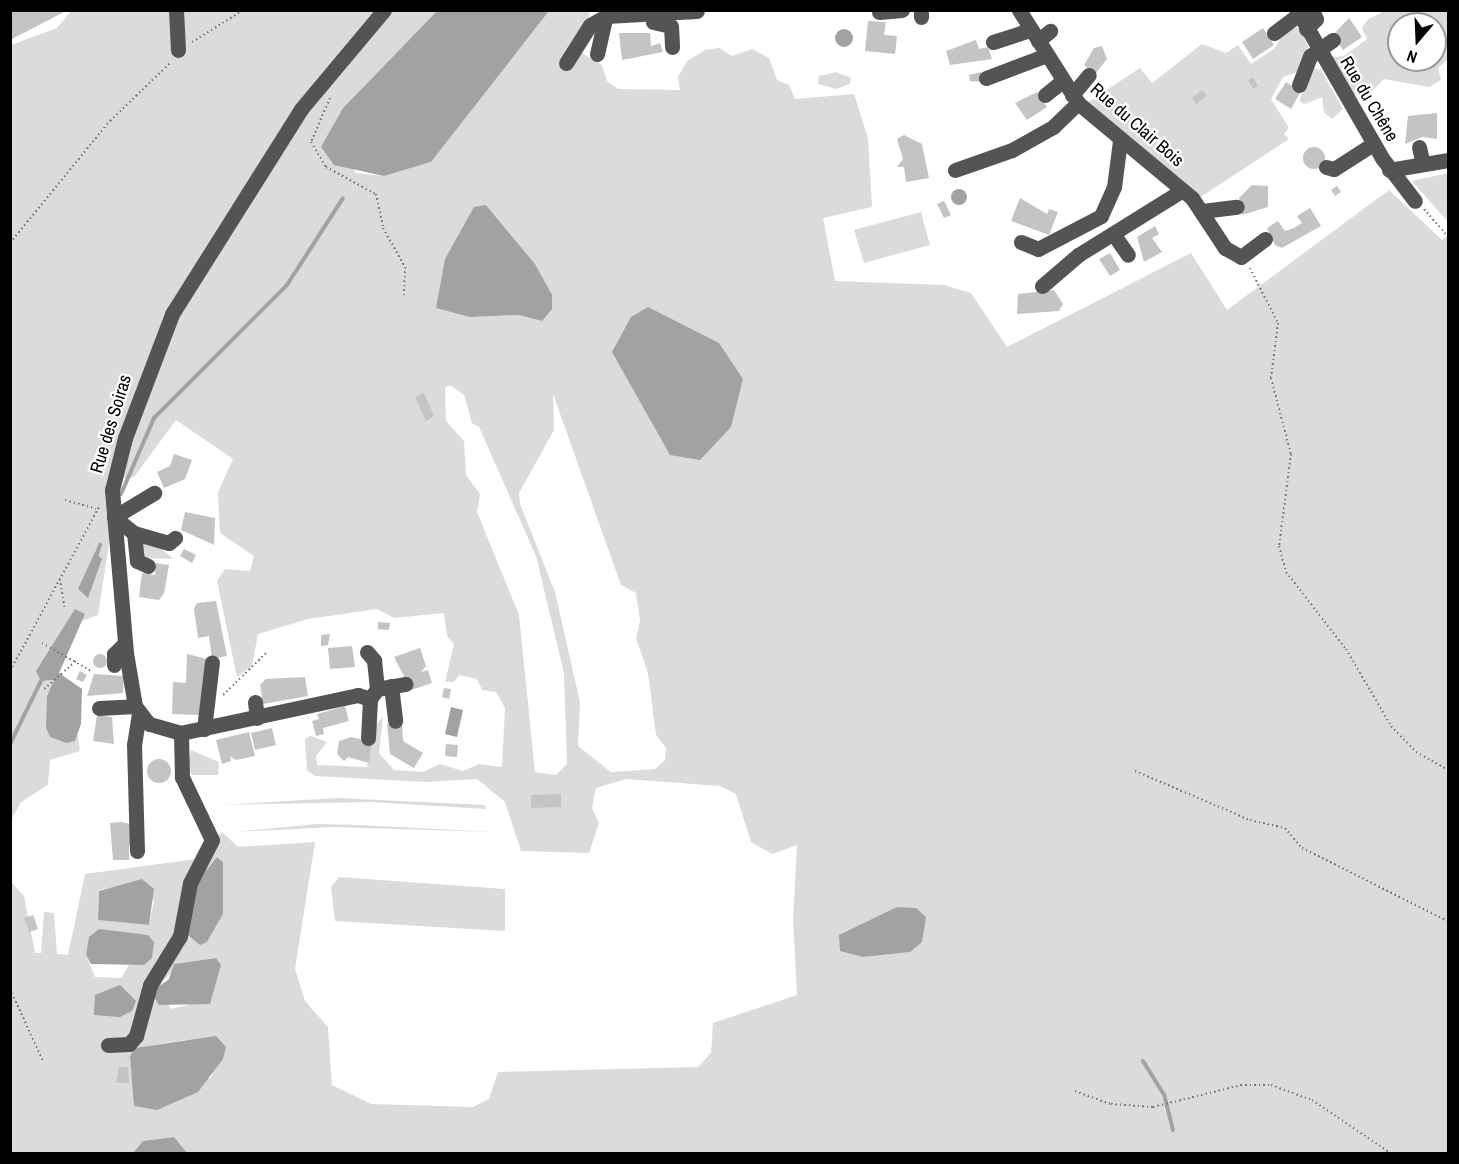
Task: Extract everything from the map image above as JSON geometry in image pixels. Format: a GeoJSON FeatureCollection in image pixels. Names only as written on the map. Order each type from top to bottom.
{"type":"FeatureCollection","features":[{"type":"Feature","properties":{"kind":"street"},"geometry":{"type":"LineString","coordinates":[[176,10],[178,50]]}},
{"type":"Feature","properties":{"kind":"street","name":"Rue des Soiras"},"geometry":{"type":"LineString","coordinates":[[137,851],[135,805],[139,776],[137,709],[125,643],[112,490],[125,438],[172,314],[301,109],[384,10]]}},
{"type":"Feature","properties":{"kind":"street"},"geometry":{"type":"LineString","coordinates":[[879,12],[902,10]]}},
{"type":"Feature","properties":{"kind":"street","name":"Rue du Clair Bois"},"geometry":{"type":"LineString","coordinates":[[1019,10],[1040,34],[1047,55],[1075,99],[1120,141],[1183,190],[1202,211],[1225,248],[1241,257]]}},
{"type":"Feature","properties":{"kind":"street"},"geometry":{"type":"LineString","coordinates":[[566,63],[590,25],[607,13],[697,11]]}},
{"type":"Feature","properties":{"kind":"street"},"geometry":{"type":"LineString","coordinates":[[1274,33],[1303,12]]}},
{"type":"Feature","properties":{"kind":"street","name":"Rue du Chêne"},"geometry":{"type":"LineString","coordinates":[[1303,12],[1306,29],[1317,50],[1389,170],[1415,201]]}},
{"type":"Feature","properties":{"kind":"street"},"geometry":{"type":"LineString","coordinates":[[607,13],[632,24],[664,22],[671,26],[672,47]]}},
{"type":"Feature","properties":{"kind":"street"},"geometry":{"type":"LineString","coordinates":[[597,54],[607,13]]}},
{"type":"Feature","properties":{"kind":"street"},"geometry":{"type":"LineString","coordinates":[[993,42],[1040,34]]}},
{"type":"Feature","properties":{"kind":"street"},"geometry":{"type":"LineString","coordinates":[[1299,85],[1317,50],[1333,40]]}},
{"type":"Feature","properties":{"kind":"street"},"geometry":{"type":"LineString","coordinates":[[986,78],[1047,55]]}},
{"type":"Feature","properties":{"kind":"street"},"geometry":{"type":"LineString","coordinates":[[955,170],[1012,150],[1053,127],[1075,99],[1089,75]]}},
{"type":"Feature","properties":{"kind":"street"},"geometry":{"type":"LineString","coordinates":[[1045,95],[1062,81]]}},
{"type":"Feature","properties":{"kind":"street"},"geometry":{"type":"LineString","coordinates":[[1021,242],[1038,249],[1101,216],[1114,187],[1120,141]]}},
{"type":"Feature","properties":{"kind":"street"},"geometry":{"type":"LineString","coordinates":[[1326,167],[1334,169],[1373,144]]}},
{"type":"Feature","properties":{"kind":"street"},"geometry":{"type":"LineString","coordinates":[[1419,147],[1423,164]]}},
{"type":"Feature","properties":{"kind":"street"},"geometry":{"type":"LineString","coordinates":[[1389,170],[1449,160]]}},
{"type":"Feature","properties":{"kind":"street"},"geometry":{"type":"LineString","coordinates":[[1042,286],[1069,261],[1183,190]]}},
{"type":"Feature","properties":{"kind":"street"},"geometry":{"type":"LineString","coordinates":[[1202,211],[1237,207]]}},
{"type":"Feature","properties":{"kind":"street"},"geometry":{"type":"LineString","coordinates":[[1114,235],[1128,255]]}},
{"type":"Feature","properties":{"kind":"street"},"geometry":{"type":"LineString","coordinates":[[1241,257],[1265,239]]}},
{"type":"Feature","properties":{"kind":"street"},"geometry":{"type":"LineString","coordinates":[[154,493],[114,517],[134,532],[173,545]]}},
{"type":"Feature","properties":{"kind":"street"},"geometry":{"type":"LineString","coordinates":[[134,532],[137,561],[148,566]]}},
{"type":"Feature","properties":{"kind":"street"},"geometry":{"type":"LineString","coordinates":[[114,665],[114,654],[125,643]]}},
{"type":"Feature","properties":{"kind":"street"},"geometry":{"type":"LineString","coordinates":[[367,652],[374,660],[386,689],[395,721]]}},
{"type":"Feature","properties":{"kind":"street"},"geometry":{"type":"LineString","coordinates":[[204,729],[212,662]]}},
{"type":"Feature","properties":{"kind":"street"},"geometry":{"type":"LineString","coordinates":[[99,708],[137,709],[157,728],[181,733],[386,689]]}},
{"type":"Feature","properties":{"kind":"street"},"geometry":{"type":"LineString","coordinates":[[368,738],[386,689]]}},
{"type":"Feature","properties":{"kind":"street"},"geometry":{"type":"LineString","coordinates":[[255,702],[257,718]]}},
{"type":"Feature","properties":{"kind":"street"},"geometry":{"type":"LineString","coordinates":[[108,1046],[129,1044],[136,1036],[150,985],[180,936],[190,883],[212,840],[182,777],[181,733]]}},
{"type":"Feature","properties":{"kind":"path"},"geometry":{"type":"LineString","coordinates":[[11,241],[178,50],[243,10]]}},
{"type":"Feature","properties":{"kind":"path"},"geometry":{"type":"LineString","coordinates":[[333,91],[311,142],[326,167],[376,194],[383,228],[405,267],[404,298]]}},
{"type":"Feature","properties":{"kind":"path"},"geometry":{"type":"LineString","coordinates":[[1415,201],[1449,237]]}},
{"type":"Feature","properties":{"kind":"path"},"geometry":{"type":"LineString","coordinates":[[1241,257],[1263,289],[1278,323],[1270,378],[1291,454],[1279,546],[1293,586],[1334,634],[1391,726],[1416,752],[1449,770]]}},
{"type":"Feature","properties":{"kind":"path"},"geometry":{"type":"LineString","coordinates":[[10,671],[96,509],[112,490]]}},
{"type":"Feature","properties":{"kind":"path"},"geometry":{"type":"LineString","coordinates":[[65,500],[96,509]]}},
{"type":"Feature","properties":{"kind":"path"},"geometry":{"type":"LineString","coordinates":[[60,579],[65,609]]}},
{"type":"Feature","properties":{"kind":"path"},"geometry":{"type":"LineString","coordinates":[[42,643],[72,656],[91,671]]}},
{"type":"Feature","properties":{"kind":"path"},"geometry":{"type":"LineString","coordinates":[[206,707],[267,652]]}},
{"type":"Feature","properties":{"kind":"path"},"geometry":{"type":"LineString","coordinates":[[44,689],[77,660]]}},
{"type":"Feature","properties":{"kind":"path"},"geometry":{"type":"LineString","coordinates":[[1135,771],[1250,820],[1285,828],[1302,848],[1449,921]]}},
{"type":"Feature","properties":{"kind":"path"},"geometry":{"type":"LineString","coordinates":[[10,989],[43,1061]]}},
{"type":"Feature","properties":{"kind":"path"},"geometry":{"type":"LineString","coordinates":[[1075,1091],[1111,1104],[1153,1107],[1241,1085],[1271,1085],[1312,1100],[1392,1154]]}},
{"type":"Feature","properties":{"kind":"shaded area"},"geometry":{"type":"Polygon","coordinates":[[[71,11],[437,11],[343,108],[355,173],[384,176],[431,162],[549,11],[590,11],[580,52],[602,65],[607,81],[618,89],[680,90],[678,77],[687,61],[705,50],[719,48],[732,56],[752,49],[769,58],[777,80],[789,85],[795,99],[854,94],[868,138],[872,207],[823,218],[835,281],[944,285],[971,293],[1007,347],[1191,253],[1227,310],[1389,190],[1442,240],[1448,235],[1448,1153],[187,1154],[174,1137],[143,1141],[133,1153],[11,1153],[10,881],[24,896],[35,953],[41,953],[44,912],[54,913],[57,954],[68,955],[85,874],[196,859],[222,832],[238,847],[315,842],[295,969],[305,1001],[328,1027],[332,1085],[371,1104],[473,1107],[489,1099],[498,1072],[698,1067],[711,1053],[713,1023],[797,995],[793,919],[797,845],[772,854],[751,842],[736,794],[720,786],[626,779],[596,788],[592,808],[599,823],[589,853],[521,851],[505,802],[477,779],[426,782],[315,776],[307,770],[305,739],[311,736],[327,742],[316,756],[317,765],[367,767],[374,728],[383,716],[379,753],[394,770],[423,772],[440,764],[463,771],[479,764],[502,767],[505,708],[496,692],[482,690],[477,679],[459,675],[454,682],[445,682],[454,644],[447,636],[444,613],[394,618],[377,609],[308,619],[258,634],[252,666],[237,677],[217,581],[225,569],[250,571],[254,556],[220,533],[218,492],[233,459],[176,420],[134,477],[119,479],[98,615],[77,623],[47,681],[55,680],[47,696],[50,737],[66,743],[78,736],[80,751],[50,760],[48,785],[21,802],[11,820],[11,45],[57,28],[71,11]],[[486,205],[470,317],[519,315],[535,264],[486,205]],[[450,385],[445,388],[446,421],[464,441],[466,475],[480,494],[477,512],[519,615],[535,772],[556,775],[567,764],[564,673],[536,556],[479,427],[472,423],[464,395],[450,385]],[[553,394],[554,430],[519,493],[520,504],[555,592],[580,702],[578,746],[611,772],[655,769],[665,760],[666,748],[656,735],[648,673],[636,638],[640,621],[636,593],[621,585],[553,394]],[[217,857],[207,942],[223,914],[223,862],[217,857]],[[121,886],[99,890],[98,920],[149,925],[154,901],[121,886]],[[897,907],[875,920],[863,957],[910,952],[897,907]],[[99,929],[86,955],[95,977],[121,978],[129,965],[144,964],[132,934],[99,929]],[[216,958],[181,963],[162,982],[170,1009],[188,1005],[216,958]],[[185,1040],[135,1048],[210,1079],[226,1047],[185,1040]]]}},
{"type":"Feature","properties":{"kind":"shaded area"},"geometry":{"type":"Polygon","coordinates":[[[437,11],[549,11],[431,162],[384,176],[334,165],[321,147],[343,108],[437,11]]]}},
{"type":"Feature","properties":{"kind":"shaded area"},"geometry":{"type":"Polygon","coordinates":[[[1385,11],[1448,11],[1447,60],[1447,12],[1387,12],[1387,72],[1439,72],[1441,80],[1429,87],[1384,79],[1370,93],[1354,95],[1328,58],[1344,56],[1367,39],[1362,28],[1368,19],[1385,11]]]}},
{"type":"Feature","properties":{"kind":"shaded area"},"geometry":{"type":"Polygon","coordinates":[[[1288,27],[1299,28],[1308,46],[1300,71],[1283,77],[1271,99],[1289,128],[1284,134],[1289,139],[1199,198],[1087,103],[1140,68],[1152,83],[1202,44],[1226,53],[1238,45],[1251,64],[1274,49],[1288,27]]]}},
{"type":"Feature","properties":{"kind":"shaded area"},"geometry":{"type":"Polygon","coordinates":[[[844,29],[850,32],[853,38],[850,44],[844,47],[838,44],[835,38],[838,32],[844,29]]]}},
{"type":"Feature","properties":{"kind":"shaded area"},"geometry":{"type":"Polygon","coordinates":[[[1313,68],[1321,70],[1343,109],[1332,119],[1324,113],[1322,97],[1305,104],[1299,101],[1313,68]]]}},
{"type":"Feature","properties":{"kind":"shaded area"},"geometry":{"type":"Polygon","coordinates":[[[836,72],[851,78],[850,84],[836,89],[818,84],[819,76],[836,72]]]}},
{"type":"Feature","properties":{"kind":"shaded area"},"geometry":{"type":"Polygon","coordinates":[[[1448,173],[1448,222],[1412,181],[1448,173]]]}},
{"type":"Feature","properties":{"kind":"shaded area"},"geometry":{"type":"Polygon","coordinates":[[[956,189],[962,189],[967,197],[965,203],[956,205],[951,200],[951,194],[956,189]]]}},
{"type":"Feature","properties":{"kind":"shaded area"},"geometry":{"type":"Polygon","coordinates":[[[486,205],[535,264],[552,295],[552,309],[542,321],[519,315],[470,317],[436,308],[445,259],[474,207],[486,205]]]}},
{"type":"Feature","properties":{"kind":"shaded area"},"geometry":{"type":"Polygon","coordinates":[[[921,212],[930,245],[864,263],[854,230],[921,212]]]}},
{"type":"Feature","properties":{"kind":"shaded area"},"geometry":{"type":"Polygon","coordinates":[[[648,307],[719,343],[743,379],[731,427],[700,460],[670,455],[612,352],[631,317],[648,307]]]}},
{"type":"Feature","properties":{"kind":"shaded area"},"geometry":{"type":"Polygon","coordinates":[[[141,543],[162,549],[173,559],[143,558],[141,543]]]}},
{"type":"Feature","properties":{"kind":"shaded area"},"geometry":{"type":"Polygon","coordinates":[[[95,552],[102,559],[88,598],[78,589],[95,552]]]}},
{"type":"Feature","properties":{"kind":"shaded area"},"geometry":{"type":"Polygon","coordinates":[[[75,609],[85,614],[59,673],[82,689],[81,724],[75,741],[66,743],[50,737],[46,728],[47,696],[54,680],[41,681],[36,671],[75,609]]]}},
{"type":"Feature","properties":{"kind":"shaded area"},"geometry":{"type":"Polygon","coordinates":[[[451,707],[463,710],[457,737],[445,734],[451,707]]]}},
{"type":"Feature","properties":{"kind":"shaded area"},"geometry":{"type":"Polygon","coordinates":[[[191,750],[219,762],[218,775],[192,775],[187,766],[191,750]]]}},
{"type":"Feature","properties":{"kind":"shaded area"},"geometry":{"type":"Polygon","coordinates":[[[337,798],[485,805],[486,809],[371,802],[221,805],[337,798]]]}},
{"type":"Feature","properties":{"kind":"shaded area"},"geometry":{"type":"Polygon","coordinates":[[[317,824],[495,832],[334,827],[233,832],[317,824]]]}},
{"type":"Feature","properties":{"kind":"shaded area"},"geometry":{"type":"Polygon","coordinates":[[[217,857],[223,862],[223,914],[207,942],[200,945],[188,935],[194,886],[217,857]]]}},
{"type":"Feature","properties":{"kind":"shaded area"},"geometry":{"type":"Polygon","coordinates":[[[339,877],[505,889],[505,931],[335,921],[331,887],[339,877]]]}},
{"type":"Feature","properties":{"kind":"shaded area"},"geometry":{"type":"Polygon","coordinates":[[[142,879],[154,889],[149,925],[98,920],[99,891],[142,879]]]}},
{"type":"Feature","properties":{"kind":"shaded area"},"geometry":{"type":"Polygon","coordinates":[[[897,907],[916,908],[926,917],[922,942],[910,952],[863,957],[840,951],[839,935],[897,907]]]}},
{"type":"Feature","properties":{"kind":"shaded area"},"geometry":{"type":"Polygon","coordinates":[[[99,929],[148,935],[154,942],[152,958],[144,965],[91,964],[86,955],[89,937],[99,929]]]}},
{"type":"Feature","properties":{"kind":"shaded area"},"geometry":{"type":"Polygon","coordinates":[[[216,958],[221,965],[210,1004],[159,1005],[154,997],[157,988],[169,979],[174,964],[216,958]]]}},
{"type":"Feature","properties":{"kind":"shaded area"},"geometry":{"type":"Polygon","coordinates":[[[120,985],[136,1001],[132,1011],[120,1017],[94,1015],[95,995],[120,985]]]}},
{"type":"Feature","properties":{"kind":"shaded area"},"geometry":{"type":"Polygon","coordinates":[[[216,1036],[226,1047],[223,1059],[198,1092],[157,1110],[134,1106],[130,1056],[135,1048],[216,1036]]]}},
{"type":"Feature","properties":{"kind":"shaded area"},"geometry":{"type":"Polygon","coordinates":[[[174,1137],[187,1153],[133,1153],[143,1141],[174,1137]]]}},
{"type":"Feature","properties":{"kind":"building"},"geometry":{"type":"Polygon","coordinates":[[[10,10],[66,10],[66,11],[10,40],[10,10]]]}},
{"type":"Feature","properties":{"kind":"building"},"geometry":{"type":"Polygon","coordinates":[[[1349,18],[1362,37],[1343,50],[1333,35],[1349,18]]]}},
{"type":"Feature","properties":{"kind":"building"},"geometry":{"type":"Polygon","coordinates":[[[868,21],[886,22],[884,35],[897,36],[895,54],[865,51],[868,21]]]}},
{"type":"Feature","properties":{"kind":"building"},"geometry":{"type":"Polygon","coordinates":[[[1263,28],[1274,45],[1253,59],[1242,42],[1263,28]]]}},
{"type":"Feature","properties":{"kind":"building"},"geometry":{"type":"Polygon","coordinates":[[[619,33],[650,33],[651,46],[660,43],[663,52],[622,60],[619,33]]]}},
{"type":"Feature","properties":{"kind":"building"},"geometry":{"type":"Polygon","coordinates":[[[976,40],[979,49],[988,47],[992,59],[950,65],[946,51],[976,40]]]}},
{"type":"Feature","properties":{"kind":"building"},"geometry":{"type":"Polygon","coordinates":[[[1102,46],[1107,59],[1095,74],[1084,65],[1094,48],[1102,46]]]}},
{"type":"Feature","properties":{"kind":"building"},"geometry":{"type":"Polygon","coordinates":[[[981,72],[983,82],[970,81],[969,75],[981,72]]]}},
{"type":"Feature","properties":{"kind":"building"},"geometry":{"type":"Polygon","coordinates":[[[1253,77],[1258,86],[1253,89],[1248,80],[1253,77]]]}},
{"type":"Feature","properties":{"kind":"building"},"geometry":{"type":"Polygon","coordinates":[[[1286,82],[1301,91],[1291,109],[1275,99],[1286,82]]]}},
{"type":"Feature","properties":{"kind":"building"},"geometry":{"type":"Polygon","coordinates":[[[1202,90],[1207,96],[1196,104],[1192,98],[1202,90]]]}},
{"type":"Feature","properties":{"kind":"building"},"geometry":{"type":"Polygon","coordinates":[[[1037,92],[1047,107],[1027,120],[1015,103],[1037,92]]]}},
{"type":"Feature","properties":{"kind":"building"},"geometry":{"type":"Polygon","coordinates":[[[1437,113],[1437,139],[1422,137],[1405,144],[1408,116],[1437,113]]]}},
{"type":"Feature","properties":{"kind":"building"},"geometry":{"type":"Polygon","coordinates":[[[904,135],[922,144],[929,178],[906,182],[904,167],[897,167],[903,159],[897,139],[904,135]]]}},
{"type":"Feature","properties":{"kind":"building"},"geometry":{"type":"Polygon","coordinates":[[[1314,147],[1322,150],[1325,158],[1322,166],[1314,169],[1306,166],[1303,158],[1306,150],[1314,147]]]}},
{"type":"Feature","properties":{"kind":"building"},"geometry":{"type":"Polygon","coordinates":[[[1252,185],[1268,186],[1268,207],[1242,215],[1239,198],[1252,185]]]}},
{"type":"Feature","properties":{"kind":"building"},"geometry":{"type":"Polygon","coordinates":[[[1337,186],[1341,192],[1335,196],[1331,190],[1337,186]]]}},
{"type":"Feature","properties":{"kind":"building"},"geometry":{"type":"Polygon","coordinates":[[[1020,198],[1047,214],[1049,209],[1058,212],[1049,235],[1011,221],[1020,198]]]}},
{"type":"Feature","properties":{"kind":"building"},"geometry":{"type":"Polygon","coordinates":[[[944,201],[951,215],[944,218],[937,204],[944,201]]]}},
{"type":"Feature","properties":{"kind":"building"},"geometry":{"type":"Polygon","coordinates":[[[1310,208],[1321,226],[1282,248],[1275,245],[1267,228],[1278,221],[1285,231],[1294,228],[1302,223],[1297,216],[1310,208]]]}},
{"type":"Feature","properties":{"kind":"building"},"geometry":{"type":"Polygon","coordinates":[[[1155,226],[1159,234],[1152,238],[1162,252],[1144,262],[1137,237],[1155,226]]]}},
{"type":"Feature","properties":{"kind":"building"},"geometry":{"type":"Polygon","coordinates":[[[1110,253],[1120,270],[1110,276],[1099,259],[1110,253]]]}},
{"type":"Feature","properties":{"kind":"building"},"geometry":{"type":"Polygon","coordinates":[[[1054,290],[1063,304],[1059,311],[1017,314],[1018,294],[1054,290]]]}},
{"type":"Feature","properties":{"kind":"building"},"geometry":{"type":"Polygon","coordinates":[[[424,393],[434,416],[426,421],[415,397],[424,393]]]}},
{"type":"Feature","properties":{"kind":"building"},"geometry":{"type":"Polygon","coordinates":[[[174,454],[192,460],[185,479],[164,488],[157,472],[170,466],[174,454]]]}},
{"type":"Feature","properties":{"kind":"building"},"geometry":{"type":"Polygon","coordinates":[[[185,512],[215,518],[214,545],[181,530],[185,512]]]}},
{"type":"Feature","properties":{"kind":"building"},"geometry":{"type":"Polygon","coordinates":[[[184,549],[196,555],[192,563],[180,556],[184,549]]]}},
{"type":"Feature","properties":{"kind":"building"},"geometry":{"type":"Polygon","coordinates":[[[156,563],[169,565],[164,593],[159,600],[139,597],[142,573],[155,575],[156,563]]]}},
{"type":"Feature","properties":{"kind":"building"},"geometry":{"type":"Polygon","coordinates":[[[216,601],[227,656],[212,659],[209,636],[198,638],[194,609],[197,603],[216,601]]]}},
{"type":"Feature","properties":{"kind":"building"},"geometry":{"type":"Polygon","coordinates":[[[378,622],[390,623],[389,630],[378,629],[378,622]]]}},
{"type":"Feature","properties":{"kind":"building"},"geometry":{"type":"Polygon","coordinates":[[[330,634],[328,645],[321,646],[321,635],[330,634]]]}},
{"type":"Feature","properties":{"kind":"building"},"geometry":{"type":"Polygon","coordinates":[[[352,646],[355,667],[330,669],[328,648],[352,646]]]}},
{"type":"Feature","properties":{"kind":"building"},"geometry":{"type":"Polygon","coordinates":[[[420,648],[426,666],[421,672],[428,670],[432,683],[411,690],[394,657],[420,648]]]}},
{"type":"Feature","properties":{"kind":"building"},"geometry":{"type":"Polygon","coordinates":[[[97,654],[103,654],[107,661],[103,668],[97,668],[93,664],[93,658],[97,654]]]}},
{"type":"Feature","properties":{"kind":"building"},"geometry":{"type":"Polygon","coordinates":[[[187,654],[207,659],[199,715],[172,714],[173,682],[186,683],[187,654]]]}},
{"type":"Feature","properties":{"kind":"building"},"geometry":{"type":"Polygon","coordinates":[[[80,671],[87,675],[83,682],[76,679],[80,671]]]}},
{"type":"Feature","properties":{"kind":"building"},"geometry":{"type":"Polygon","coordinates":[[[94,674],[124,676],[123,693],[87,696],[94,674]]]}},
{"type":"Feature","properties":{"kind":"building"},"geometry":{"type":"Polygon","coordinates":[[[305,677],[308,696],[263,704],[260,685],[266,679],[305,677]]]}},
{"type":"Feature","properties":{"kind":"building"},"geometry":{"type":"Polygon","coordinates":[[[444,688],[451,689],[449,699],[442,697],[444,688]]]}},
{"type":"Feature","properties":{"kind":"building"},"geometry":{"type":"Polygon","coordinates":[[[345,706],[349,721],[323,728],[324,734],[316,736],[312,721],[319,719],[317,714],[345,706]]]}},
{"type":"Feature","properties":{"kind":"building"},"geometry":{"type":"Polygon","coordinates":[[[97,715],[112,717],[114,744],[93,741],[97,715]]]}},
{"type":"Feature","properties":{"kind":"building"},"geometry":{"type":"Polygon","coordinates":[[[402,723],[403,741],[423,753],[414,768],[390,754],[387,724],[402,723]]]}},
{"type":"Feature","properties":{"kind":"building"},"geometry":{"type":"Polygon","coordinates":[[[272,728],[276,745],[255,750],[251,733],[272,728]]]}},
{"type":"Feature","properties":{"kind":"building"},"geometry":{"type":"Polygon","coordinates":[[[249,732],[255,756],[236,760],[230,756],[231,761],[222,764],[216,740],[249,732]]]}},
{"type":"Feature","properties":{"kind":"building"},"geometry":{"type":"Polygon","coordinates":[[[351,737],[372,742],[369,763],[348,757],[344,761],[337,754],[339,741],[351,737]]]}},
{"type":"Feature","properties":{"kind":"building"},"geometry":{"type":"Polygon","coordinates":[[[446,744],[458,745],[457,757],[445,756],[446,744]]]}},
{"type":"Feature","properties":{"kind":"building"},"geometry":{"type":"Polygon","coordinates":[[[159,759],[167,763],[171,771],[167,779],[159,783],[151,779],[147,771],[151,763],[159,759]]]}},
{"type":"Feature","properties":{"kind":"building"},"geometry":{"type":"Polygon","coordinates":[[[561,794],[561,807],[531,808],[531,795],[561,794]]]}},
{"type":"Feature","properties":{"kind":"building"},"geometry":{"type":"Polygon","coordinates":[[[122,822],[133,825],[134,845],[129,845],[129,860],[113,860],[110,823],[122,822]]]}},
{"type":"Feature","properties":{"kind":"building"},"geometry":{"type":"Polygon","coordinates":[[[33,915],[38,929],[29,932],[24,918],[33,915]]]}},
{"type":"Feature","properties":{"kind":"building"},"geometry":{"type":"Polygon","coordinates":[[[119,1067],[128,1067],[129,1083],[116,1083],[119,1067]]]}},
{"type":"Feature","properties":{"kind":"waterway"},"geometry":{"type":"LineString","coordinates":[[121,494],[154,418],[287,285],[343,198]]}},
{"type":"Feature","properties":{"kind":"waterway"},"geometry":{"type":"LineString","coordinates":[[96,556],[100,545]]}},
{"type":"Feature","properties":{"kind":"waterway"},"geometry":{"type":"LineString","coordinates":[[10,744],[43,677]]}},
{"type":"Feature","properties":{"kind":"waterway"},"geometry":{"type":"LineString","coordinates":[[1143,1061],[1164,1094],[1173,1130]]}}]}
